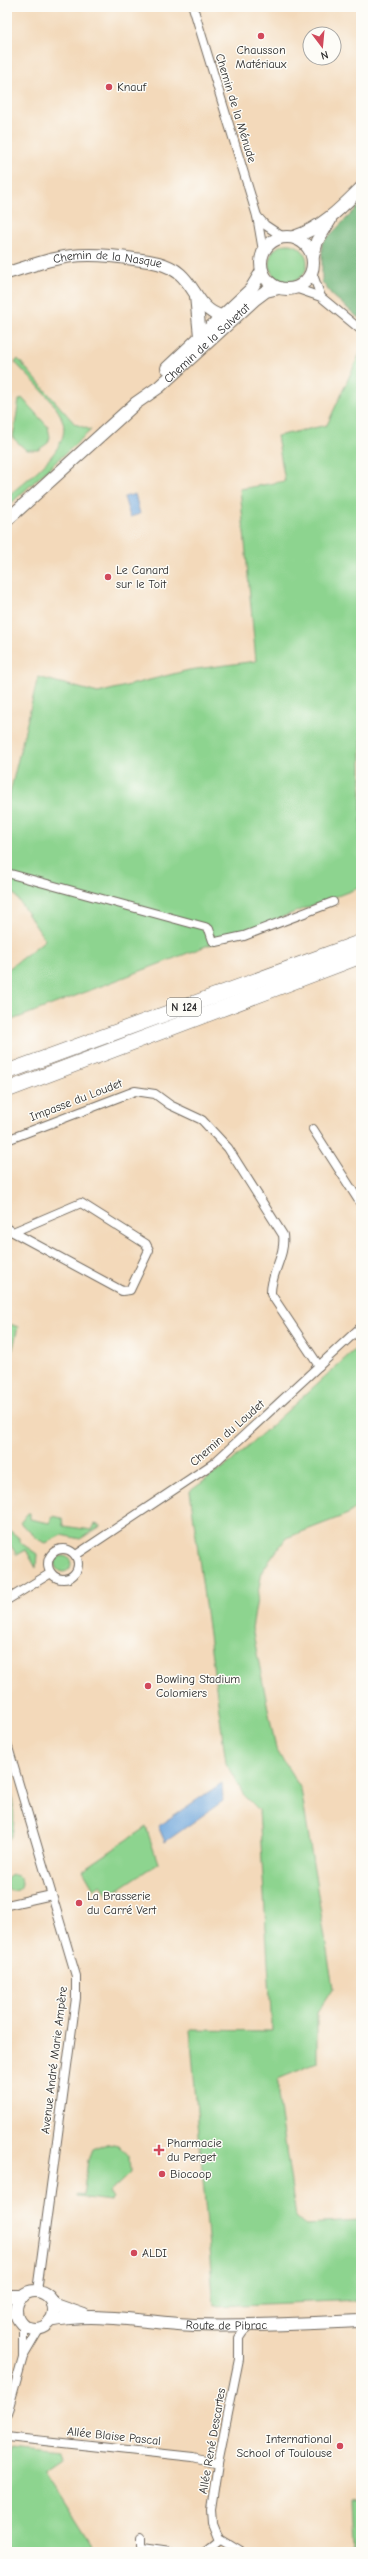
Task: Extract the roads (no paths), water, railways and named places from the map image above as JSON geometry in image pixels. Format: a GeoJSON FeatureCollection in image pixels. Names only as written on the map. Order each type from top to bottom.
{"type":"FeatureCollection","features":[{"type":"Feature","properties":{"kind":"highway","name":"N 124"},"geometry":{"type":"LineString","coordinates":[[7,1072],[361,942]]}},
{"type":"Feature","properties":{"kind":"highway","name":"N 124"},"geometry":{"type":"LineString","coordinates":[[7,1090],[361,956]]}},
{"type":"Feature","properties":{"kind":"main road"},"geometry":{"type":"LineString","coordinates":[[333,216],[317,241],[313,256],[312,272],[306,281],[295,288],[279,288],[266,280],[262,270],[263,251],[270,242],[310,231],[333,216],[361,188]]}},
{"type":"Feature","properties":{"kind":"main road"},"geometry":{"type":"LineString","coordinates":[[289,237],[304,243],[313,256]]}},
{"type":"Feature","properties":{"kind":"main road","name":"Chemin de la Nasque"},"geometry":{"type":"LineString","coordinates":[[7,273],[61,256],[87,253],[110,254],[156,263],[172,268],[183,277],[207,310],[221,316]]}},
{"type":"Feature","properties":{"kind":"main road","name":"Chemin de la Salvetat"},"geometry":{"type":"LineString","coordinates":[[136,403],[143,390],[251,289],[262,270]]}},
{"type":"Feature","properties":{"kind":"main road","name":"Chemin de la Salvetat"},"geometry":{"type":"LineString","coordinates":[[7,520],[136,403],[151,394],[260,296],[279,288]]}},
{"type":"Feature","properties":{"kind":"main road","name":"Chemin de la Nasque"},"geometry":{"type":"LineString","coordinates":[[196,296],[200,336]]}},
{"type":"Feature","properties":{"kind":"main road"},"geometry":{"type":"LineString","coordinates":[[7,2296],[23,2296],[37,2292],[45,2294],[53,2304],[54,2311],[45,2325],[31,2328],[16,2316],[17,2305],[23,2296]]}},
{"type":"Feature","properties":{"kind":"main road","name":"Route de Pibrac"},"geometry":{"type":"LineString","coordinates":[[53,2304],[93,2317],[193,2325],[252,2325],[361,2321]]}},
{"type":"Feature","properties":{"kind":"main road","name":"Route de Pibrac"},"geometry":{"type":"LineString","coordinates":[[45,2325],[93,2317]]}},
{"type":"Feature","properties":{"kind":"street","name":"Chemin de la Ménude"},"geometry":{"type":"LineString","coordinates":[[193,7],[257,216],[263,251]]}},
{"type":"Feature","properties":{"kind":"street"},"geometry":{"type":"LineString","coordinates":[[257,216],[265,225],[289,237]]}},
{"type":"Feature","properties":{"kind":"street"},"geometry":{"type":"LineString","coordinates":[[312,272],[321,297]]}},
{"type":"Feature","properties":{"kind":"street"},"geometry":{"type":"LineString","coordinates":[[295,288],[321,297],[361,330]]}},
{"type":"Feature","properties":{"kind":"street"},"geometry":{"type":"LineString","coordinates":[[7,873],[206,927],[209,929],[213,940],[216,942],[244,936],[333,902]]}},
{"type":"Feature","properties":{"kind":"street","name":"Impasse du Loudet"},"geometry":{"type":"LineString","coordinates":[[7,1140],[121,1094],[135,1091],[156,1094],[178,1110],[197,1116],[224,1142],[280,1231],[284,1244],[272,1294],[319,1366]]}},
{"type":"Feature","properties":{"kind":"street"},"geometry":{"type":"LineString","coordinates":[[313,1129],[361,1204]]}},
{"type":"Feature","properties":{"kind":"street"},"geometry":{"type":"LineString","coordinates":[[81,1203],[146,1244],[149,1250],[130,1290],[124,1292],[10,1230],[81,1203]]}},
{"type":"Feature","properties":{"kind":"street","name":"Chemin du Loudet"},"geometry":{"type":"LineString","coordinates":[[76,1555],[214,1463],[361,1327]]}},
{"type":"Feature","properties":{"kind":"street"},"geometry":{"type":"LineString","coordinates":[[70,1549],[76,1555],[78,1568],[73,1576],[61,1579],[51,1572],[48,1560],[56,1550],[70,1549]]}},
{"type":"Feature","properties":{"kind":"street"},"geometry":{"type":"LineString","coordinates":[[7,1600],[51,1572]]}},
{"type":"Feature","properties":{"kind":"street","name":"Avenue André Marie Ampère"},"geometry":{"type":"LineString","coordinates":[[7,1744],[76,1976],[76,1998],[37,2292]]}},
{"type":"Feature","properties":{"kind":"street"},"geometry":{"type":"LineString","coordinates":[[7,1905],[52,1895]]}},
{"type":"Feature","properties":{"kind":"street"},"geometry":{"type":"LineString","coordinates":[[16,2316],[23,2357]]}},
{"type":"Feature","properties":{"kind":"street"},"geometry":{"type":"LineString","coordinates":[[7,2414],[23,2357],[45,2325]]}},
{"type":"Feature","properties":{"kind":"street","name":"Allée René Descartes"},"geometry":{"type":"LineString","coordinates":[[220,2540],[215,2533],[211,2515],[218,2463],[239,2359],[239,2338],[243,2332],[252,2325]]}},
{"type":"Feature","properties":{"kind":"street","name":"Allée Blaise Pascal"},"geometry":{"type":"LineString","coordinates":[[7,2436],[193,2457],[218,2463]]}},
{"type":"Feature","properties":{"kind":"street"},"geometry":{"type":"LineString","coordinates":[[141,2538],[140,2545],[143,2548],[171,2552]]}},
{"type":"Feature","properties":{"kind":"street"},"geometry":{"type":"LineString","coordinates":[[205,2552],[220,2540],[241,2552]]}},
{"type":"Feature","properties":{"kind":"water"},"geometry":{"type":"Polygon","coordinates":[[[135,494],[140,514],[130,517],[124,497],[135,494]]]}},
{"type":"Feature","properties":{"kind":"water"},"geometry":{"type":"Polygon","coordinates":[[[222,1783],[223,1801],[165,1842],[158,1826],[222,1783]]]}},
{"type":"Feature","properties":{"kind":"place","name":"Chausson Matériaux"},"geometry":{"type":"Point","coordinates":[261,36]}},
{"type":"Feature","properties":{"kind":"place","name":"Knauf"},"geometry":{"type":"Point","coordinates":[109,87]}},
{"type":"Feature","properties":{"kind":"place","name":"Le Canard sur le Toit"},"geometry":{"type":"Point","coordinates":[108,577]}},
{"type":"Feature","properties":{"kind":"place","name":"Bowling Stadium Colomiers"},"geometry":{"type":"Point","coordinates":[148,1686]}},
{"type":"Feature","properties":{"kind":"place","name":"La Brasserie du Carré Vert"},"geometry":{"type":"Point","coordinates":[79,1903]}},
{"type":"Feature","properties":{"kind":"place","name":"Pharmacie du Perget"},"geometry":{"type":"Point","coordinates":[159,2150]}},
{"type":"Feature","properties":{"kind":"place","name":"Biocoop"},"geometry":{"type":"Point","coordinates":[162,2174]}},
{"type":"Feature","properties":{"kind":"place","name":"ALDI"},"geometry":{"type":"Point","coordinates":[134,2253]}},
{"type":"Feature","properties":{"kind":"place","name":"International School of Toulouse"},"geometry":{"type":"Point","coordinates":[340,2446]}}]}
